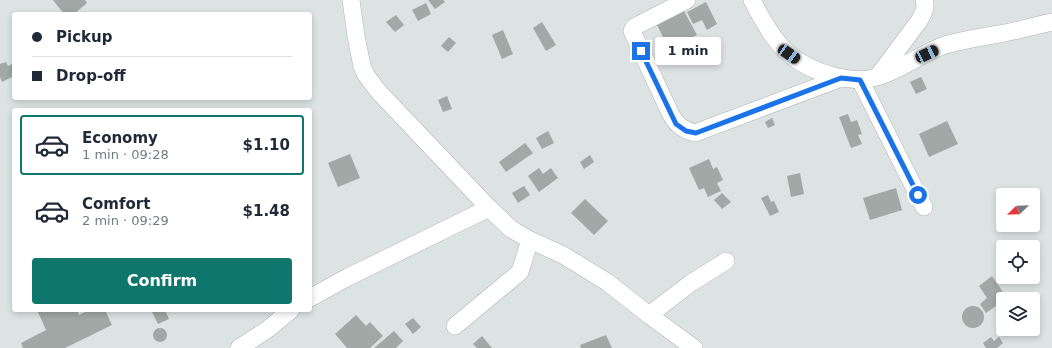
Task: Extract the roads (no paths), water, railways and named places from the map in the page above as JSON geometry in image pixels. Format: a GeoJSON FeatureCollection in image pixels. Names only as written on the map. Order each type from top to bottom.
{"type":"FeatureCollection","features":[{"type":"Feature","properties":{"kind":"street"},"geometry":{"type":"LineString","coordinates":[[351,0],[359,54],[366,76],[378,91],[489,208],[511,229],[530,240],[563,255],[607,282],[649,316],[694,348]]}},
{"type":"Feature","properties":{"kind":"street"},"geometry":{"type":"LineString","coordinates":[[687,0],[634,27],[632,30],[671,115],[676,124],[686,131],[696,133],[841,78]]}},
{"type":"Feature","properties":{"kind":"street"},"geometry":{"type":"LineString","coordinates":[[752,0],[764,25],[775,41],[789,54],[807,67],[824,74],[860,80],[877,77],[943,46],[964,40],[1000,34],[1052,22]]}},
{"type":"Feature","properties":{"kind":"street"},"geometry":{"type":"LineString","coordinates":[[877,77],[924,12],[926,4],[924,0]]}},
{"type":"Feature","properties":{"kind":"street"},"geometry":{"type":"LineString","coordinates":[[860,80],[924,207]]}},
{"type":"Feature","properties":{"kind":"street"},"geometry":{"type":"LineString","coordinates":[[312,297],[348,277],[489,208]]}},
{"type":"Feature","properties":{"kind":"street"},"geometry":{"type":"LineString","coordinates":[[456,326],[520,272],[530,240]]}},
{"type":"Feature","properties":{"kind":"street"},"geometry":{"type":"LineString","coordinates":[[649,316],[691,283],[726,261]]}},
{"type":"Feature","properties":{"kind":"street"},"geometry":{"type":"LineString","coordinates":[[239,348],[268,329],[289,312]]}}]}
